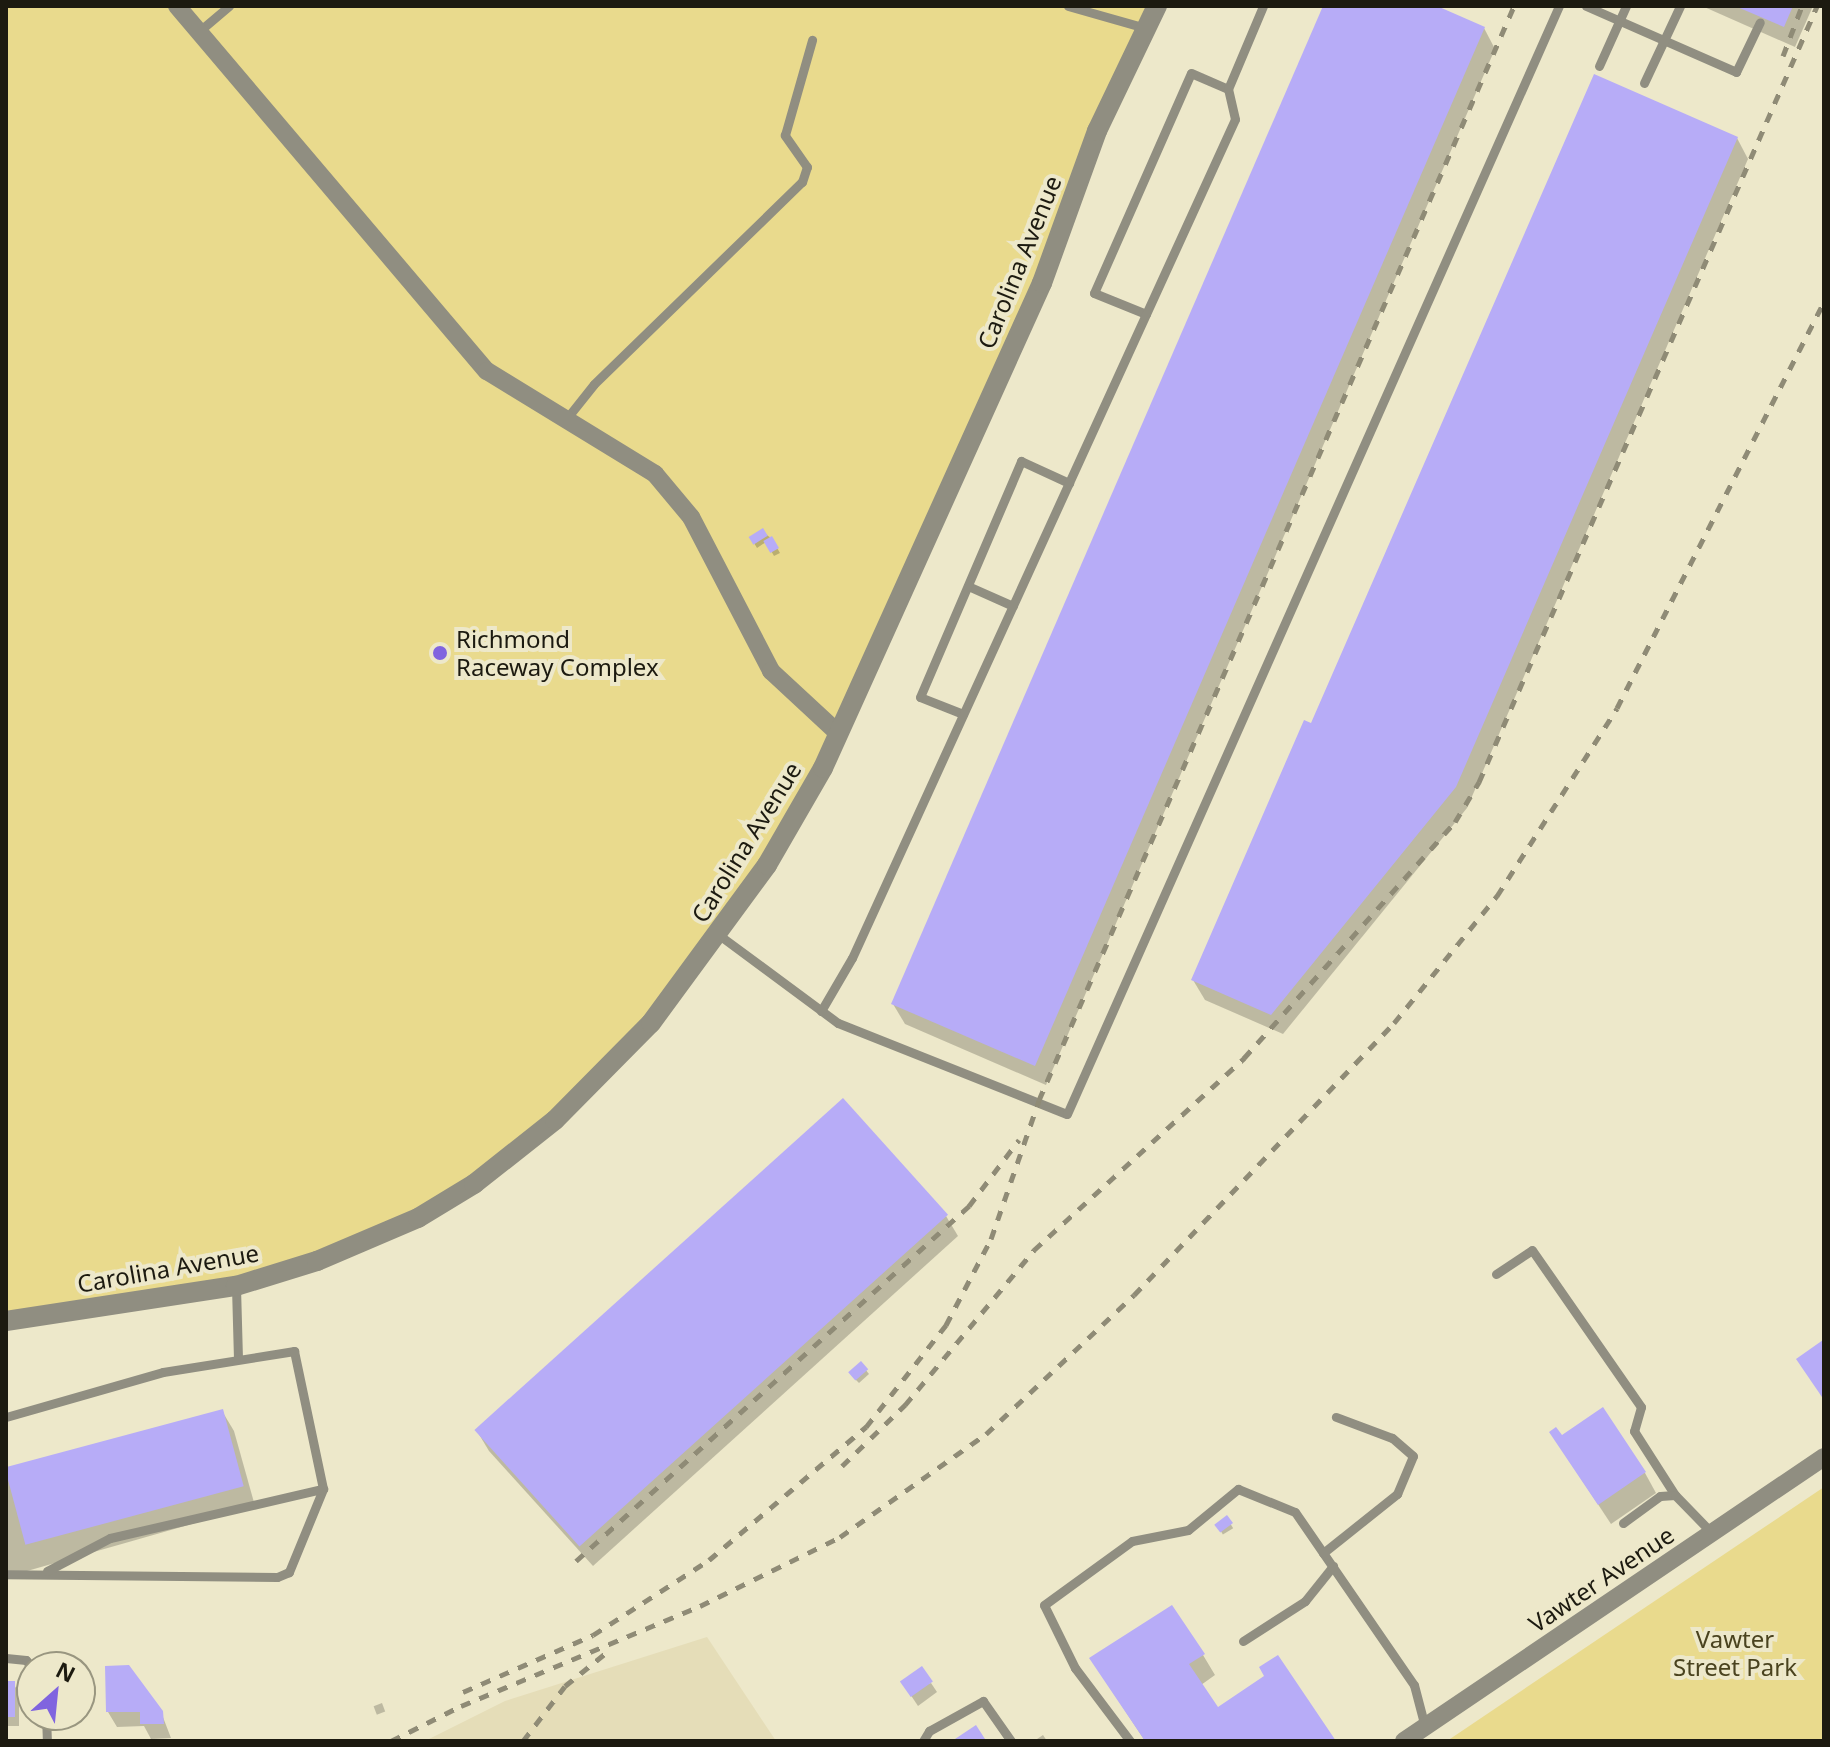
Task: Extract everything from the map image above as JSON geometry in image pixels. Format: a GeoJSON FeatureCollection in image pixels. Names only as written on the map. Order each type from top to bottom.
{"type":"FeatureCollection","features":[{"type":"Feature","properties":{"kind":"street"},"geometry":{"type":"LineString","coordinates":[[177,6],[487,371],[655,474],[691,517],[771,671],[838,733]]}},
{"type":"Feature","properties":{"kind":"street","name":"Carolina Avenue"},"geometry":{"type":"LineString","coordinates":[[6,1321],[236,1286],[344,1250],[418,1218],[474,1184],[595,1085],[719,935],[807,798],[1030,310],[1097,131],[1157,6]]}},
{"type":"Feature","properties":{"kind":"street","name":"Vawter Avenue"},"geometry":{"type":"LineString","coordinates":[[1404,1741],[1824,1457]]}},
{"type":"Feature","properties":{"kind":"lane"},"geometry":{"type":"LineString","coordinates":[[197,33],[229,6]]}},
{"type":"Feature","properties":{"kind":"lane"},"geometry":{"type":"LineString","coordinates":[[1068,6],[1146,28]]}},
{"type":"Feature","properties":{"kind":"lane"},"geometry":{"type":"LineString","coordinates":[[821,1011],[852,958],[1235,119],[1228,89],[1263,6]]}},
{"type":"Feature","properties":{"kind":"lane"},"geometry":{"type":"LineString","coordinates":[[719,935],[838,1023],[1067,1114],[1559,6]]}},
{"type":"Feature","properties":{"kind":"lane"},"geometry":{"type":"LineString","coordinates":[[1586,6],[1736,72],[1760,22]]}},
{"type":"Feature","properties":{"kind":"lane"},"geometry":{"type":"LineString","coordinates":[[1599,66],[1626,6]]}},
{"type":"Feature","properties":{"kind":"lane"},"geometry":{"type":"LineString","coordinates":[[1644,83],[1680,6]]}},
{"type":"Feature","properties":{"kind":"lane"},"geometry":{"type":"LineString","coordinates":[[567,418],[594,384],[802,182],[807,167],[785,135],[812,40]]}},
{"type":"Feature","properties":{"kind":"lane"},"geometry":{"type":"LineString","coordinates":[[1146,314],[1094,293],[1191,73],[1228,89]]}},
{"type":"Feature","properties":{"kind":"lane"},"geometry":{"type":"LineString","coordinates":[[963,714],[920,697],[1021,461],[1069,483]]}},
{"type":"Feature","properties":{"kind":"lane"},"geometry":{"type":"LineString","coordinates":[[968,586],[1013,606]]}},
{"type":"Feature","properties":{"kind":"lane"},"geometry":{"type":"LineString","coordinates":[[1496,1274],[1532,1250],[1641,1407],[1634,1431],[1675,1495],[1712,1533]]}},
{"type":"Feature","properties":{"kind":"lane"},"geometry":{"type":"LineString","coordinates":[[236,1286],[238,1359]]}},
{"type":"Feature","properties":{"kind":"lane"},"geometry":{"type":"LineString","coordinates":[[6,1417],[163,1372],[294,1351],[323,1489],[289,1572],[277,1577],[6,1574]]}},
{"type":"Feature","properties":{"kind":"lane"},"geometry":{"type":"LineString","coordinates":[[1323,1553],[1397,1494],[1413,1456],[1392,1438],[1336,1417]]}},
{"type":"Feature","properties":{"kind":"lane"},"geometry":{"type":"LineString","coordinates":[[44,1573],[110,1538],[323,1489]]}},
{"type":"Feature","properties":{"kind":"lane"},"geometry":{"type":"LineString","coordinates":[[1130,1741],[1075,1668],[1044,1605],[1132,1541],[1188,1530],[1238,1489],[1295,1512],[1414,1685],[1425,1727]]}},
{"type":"Feature","properties":{"kind":"lane"},"geometry":{"type":"LineString","coordinates":[[1623,1523],[1660,1496],[1675,1495]]}},
{"type":"Feature","properties":{"kind":"lane"},"geometry":{"type":"LineString","coordinates":[[1243,1641],[1305,1601],[1333,1566]]}},
{"type":"Feature","properties":{"kind":"lane"},"geometry":{"type":"LineString","coordinates":[[923,1741],[929,1731],[983,1701],[1011,1741]]}},
{"type":"Feature","properties":{"kind":"shaded area"},"geometry":{"type":"Polygon","coordinates":[[[707,1637],[776,1741],[425,1741],[505,1701],[707,1637]]]}},
{"type":"Feature","properties":{"kind":"green space","name":"Richmond Raceway Complex"},"geometry":{"type":"Polygon","coordinates":[[[6,6],[1157,6],[838,733],[684,982],[509,1158],[317,1261],[6,1321],[6,6]]]}},
{"type":"Feature","properties":{"kind":"green space","name":"Vawter Street Park"},"geometry":{"type":"Polygon","coordinates":[[[1824,1487],[1824,1741],[1447,1741],[1824,1487]]]}},
{"type":"Feature","properties":{"kind":"building"},"geometry":{"type":"Polygon","coordinates":[[[1323,6],[1437,6],[1485,27],[1035,1066],[891,1004],[1323,6]]]}},
{"type":"Feature","properties":{"kind":"building"},"geometry":{"type":"Polygon","coordinates":[[[1735,6],[1793,6],[1784,27],[1735,6]]]}},
{"type":"Feature","properties":{"kind":"building"},"geometry":{"type":"Polygon","coordinates":[[[1594,74],[1738,137],[1456,787],[1271,1015],[1191,980],[1304,720],[1311,723],[1594,74]]]}},
{"type":"Feature","properties":{"kind":"building"},"geometry":{"type":"Polygon","coordinates":[[[763,528],[768,536],[753,545],[749,537],[763,528]]]}},
{"type":"Feature","properties":{"kind":"building"},"geometry":{"type":"Polygon","coordinates":[[[772,536],[779,548],[770,553],[763,541],[772,536]]]}},
{"type":"Feature","properties":{"kind":"building"},"geometry":{"type":"Polygon","coordinates":[[[843,1098],[948,1215],[579,1547],[474,1430],[843,1098]]]}},
{"type":"Feature","properties":{"kind":"building"},"geometry":{"type":"Polygon","coordinates":[[[1824,1342],[1824,1400],[1796,1359],[1824,1342]]]}},
{"type":"Feature","properties":{"kind":"building"},"geometry":{"type":"Polygon","coordinates":[[[861,1361],[868,1369],[855,1380],[848,1372],[861,1361]]]}},
{"type":"Feature","properties":{"kind":"building"},"geometry":{"type":"Polygon","coordinates":[[[1603,1407],[1646,1472],[1598,1505],[1549,1432],[1556,1427],[1562,1435],[1603,1407]]]}},
{"type":"Feature","properties":{"kind":"building"},"geometry":{"type":"Polygon","coordinates":[[[223,1409],[244,1486],[25,1545],[6,1467],[223,1409]]]}},
{"type":"Feature","properties":{"kind":"building"},"geometry":{"type":"Polygon","coordinates":[[[1227,1515],[1233,1523],[1220,1533],[1214,1525],[1227,1515]]]}},
{"type":"Feature","properties":{"kind":"building"},"geometry":{"type":"Polygon","coordinates":[[[1172,1605],[1205,1654],[1189,1664],[1218,1707],[1264,1676],[1259,1667],[1278,1655],[1336,1741],[1145,1741],[1089,1658],[1172,1605]]]}},
{"type":"Feature","properties":{"kind":"building"},"geometry":{"type":"Polygon","coordinates":[[[129,1665],[163,1711],[164,1724],[140,1724],[140,1712],[106,1712],[105,1666],[129,1665]]]}},
{"type":"Feature","properties":{"kind":"building"},"geometry":{"type":"Polygon","coordinates":[[[922,1666],[933,1682],[911,1697],[900,1681],[922,1666]]]}},
{"type":"Feature","properties":{"kind":"building"},"geometry":{"type":"Polygon","coordinates":[[[6,1681],[15,1681],[15,1717],[6,1717],[6,1681]]]}},
{"type":"Feature","properties":{"kind":"building"},"geometry":{"type":"Polygon","coordinates":[[[976,1725],[985,1739],[952,1741],[976,1725]]]}},
{"type":"Feature","properties":{"kind":"railway"},"geometry":{"type":"LineString","coordinates":[[463,1692],[593,1635],[709,1560],[866,1427],[946,1325],[991,1239],[1039,1100],[1514,6]]}},
{"type":"Feature","properties":{"kind":"railway"},"geometry":{"type":"LineString","coordinates":[[1783,56],[1802,6]]}},
{"type":"Feature","properties":{"kind":"railway"},"geometry":{"type":"LineString","coordinates":[[842,1466],[905,1405],[1034,1250],[1244,1058],[1455,822],[1479,782],[1817,6]]}},
{"type":"Feature","properties":{"kind":"railway"},"geometry":{"type":"LineString","coordinates":[[391,1741],[461,1706],[700,1606],[840,1537],[986,1434],[1134,1295],[1394,1023],[1497,896],[1617,708],[1824,301]]}},
{"type":"Feature","properties":{"kind":"railway"},"geometry":{"type":"LineString","coordinates":[[576,1561],[969,1206],[1019,1140]]}},
{"type":"Feature","properties":{"kind":"railway"},"geometry":{"type":"LineString","coordinates":[[523,1741],[565,1686],[607,1652]]}},
{"type":"Feature","properties":{"kind":"place","name":"Richmond Raceway Complex"},"geometry":{"type":"Point","coordinates":[440,653]}}]}
